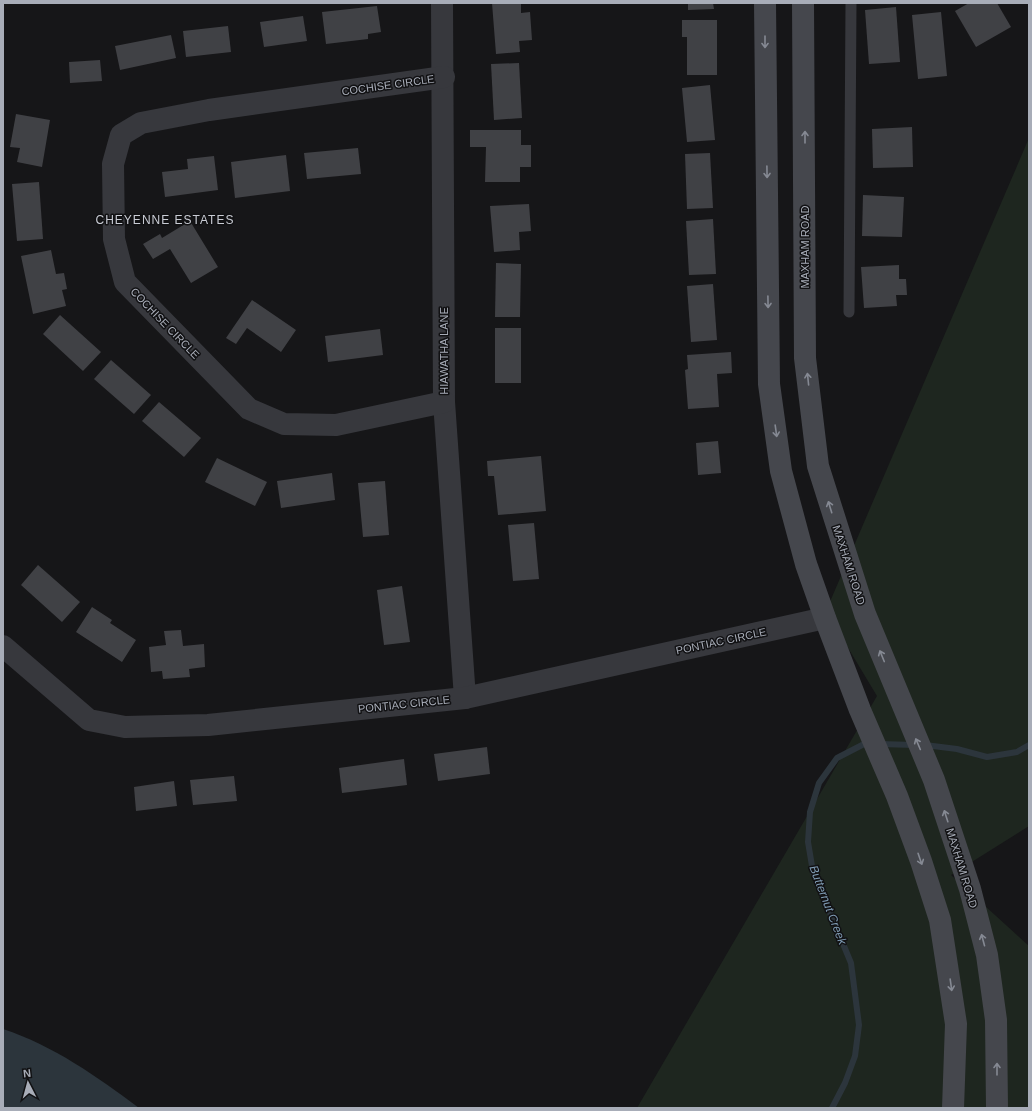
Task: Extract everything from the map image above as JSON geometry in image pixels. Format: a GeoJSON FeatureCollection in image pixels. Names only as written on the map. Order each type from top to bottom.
{"type":"FeatureCollection","features":[{"type":"Feature","properties":{"kind":"main road"},"geometry":{"type":"LineString","coordinates":[[765,3],[769,384],[781,472],[806,564],[860,710],[897,796],[921,861],[941,928],[956,1024],[953,1108]]}},
{"type":"Feature","properties":{"kind":"main road","name":"MAXHAM ROAD"},"geometry":{"type":"LineString","coordinates":[[803,3],[806,358],[818,466],[864,614],[934,780],[970,889],[987,955],[996,1020],[997,1108]]}},
{"type":"Feature","properties":{"kind":"street","name":"HIAWATHA LANE"},"geometry":{"type":"LineString","coordinates":[[442,3],[444,77],[444,402],[465,698]]}},
{"type":"Feature","properties":{"kind":"street","name":"COCHISE CIRCLE"},"geometry":{"type":"LineString","coordinates":[[444,77],[209,110],[140,123],[121,135],[113,164],[114,239],[125,282],[249,409],[284,424],[336,425],[444,402]]}},
{"type":"Feature","properties":{"kind":"street","name":"PONTIAC CIRCLE"},"geometry":{"type":"LineString","coordinates":[[3,646],[88,720],[125,727],[208,725],[465,698],[825,618]]}},
{"type":"Feature","properties":{"kind":"lane"},"geometry":{"type":"LineString","coordinates":[[849,312],[851,3]]}},
{"type":"Feature","properties":{"kind":"shaded area"},"geometry":{"type":"Polygon","coordinates":[[[1029,138],[1029,826],[951,875],[1029,946],[1029,1108],[637,1108],[877,696],[826,611],[1029,138]]]}},
{"type":"Feature","properties":{"kind":"shaded area"},"geometry":{"type":"Polygon","coordinates":[[[3,1029],[40,1044],[57,1053],[91,1073],[139,1108],[3,1108],[3,1029]]]}},
{"type":"Feature","properties":{"kind":"building"},"geometry":{"type":"Polygon","coordinates":[[[492,3],[521,3],[521,13],[530,12],[532,40],[519,41],[520,52],[496,54],[492,3]]]}},
{"type":"Feature","properties":{"kind":"building"},"geometry":{"type":"Polygon","coordinates":[[[688,3],[713,3],[714,9],[688,10],[688,3]]]}},
{"type":"Feature","properties":{"kind":"building"},"geometry":{"type":"Polygon","coordinates":[[[969,3],[997,3],[1011,27],[976,47],[955,11],[969,3]]]}},
{"type":"Feature","properties":{"kind":"building"},"geometry":{"type":"Polygon","coordinates":[[[377,6],[381,32],[368,34],[368,39],[326,44],[322,12],[377,6]]]}},
{"type":"Feature","properties":{"kind":"building"},"geometry":{"type":"Polygon","coordinates":[[[896,7],[900,62],[869,64],[865,10],[896,7]]]}},
{"type":"Feature","properties":{"kind":"building"},"geometry":{"type":"Polygon","coordinates":[[[941,12],[947,76],[918,79],[912,15],[941,12]]]}},
{"type":"Feature","properties":{"kind":"building"},"geometry":{"type":"Polygon","coordinates":[[[303,16],[307,41],[264,47],[260,22],[303,16]]]}},
{"type":"Feature","properties":{"kind":"building"},"geometry":{"type":"Polygon","coordinates":[[[682,20],[717,20],[717,75],[687,75],[687,37],[682,37],[682,20]]]}},
{"type":"Feature","properties":{"kind":"building"},"geometry":{"type":"Polygon","coordinates":[[[228,26],[231,52],[186,57],[183,31],[228,26]]]}},
{"type":"Feature","properties":{"kind":"building"},"geometry":{"type":"Polygon","coordinates":[[[171,35],[176,58],[120,70],[115,46],[171,35]]]}},
{"type":"Feature","properties":{"kind":"building"},"geometry":{"type":"Polygon","coordinates":[[[100,60],[102,81],[70,83],[69,62],[100,60]]]}},
{"type":"Feature","properties":{"kind":"building"},"geometry":{"type":"Polygon","coordinates":[[[519,63],[522,118],[494,120],[491,64],[519,63]]]}},
{"type":"Feature","properties":{"kind":"building"},"geometry":{"type":"Polygon","coordinates":[[[710,85],[715,140],[687,142],[682,88],[710,85]]]}},
{"type":"Feature","properties":{"kind":"building"},"geometry":{"type":"Polygon","coordinates":[[[16,114],[50,120],[42,167],[17,162],[20,148],[10,147],[16,114]]]}},
{"type":"Feature","properties":{"kind":"building"},"geometry":{"type":"Polygon","coordinates":[[[912,127],[913,167],[873,168],[872,129],[912,127]]]}},
{"type":"Feature","properties":{"kind":"building"},"geometry":{"type":"Polygon","coordinates":[[[470,130],[521,130],[521,145],[531,145],[531,167],[520,167],[520,182],[485,182],[486,147],[470,147],[470,130]]]}},
{"type":"Feature","properties":{"kind":"building"},"geometry":{"type":"Polygon","coordinates":[[[358,148],[361,174],[307,179],[304,153],[358,148]]]}},
{"type":"Feature","properties":{"kind":"building"},"geometry":{"type":"Polygon","coordinates":[[[710,153],[713,208],[687,209],[685,154],[710,153]]]}},
{"type":"Feature","properties":{"kind":"building"},"geometry":{"type":"Polygon","coordinates":[[[286,155],[290,191],[235,198],[231,162],[286,155]]]}},
{"type":"Feature","properties":{"kind":"building"},"geometry":{"type":"Polygon","coordinates":[[[214,156],[218,190],[165,197],[162,172],[188,169],[187,159],[214,156]]]}},
{"type":"Feature","properties":{"kind":"building"},"geometry":{"type":"Polygon","coordinates":[[[39,182],[43,239],[17,241],[12,184],[39,182]]]}},
{"type":"Feature","properties":{"kind":"building"},"geometry":{"type":"Polygon","coordinates":[[[863,195],[904,197],[902,237],[862,236],[863,195]]]}},
{"type":"Feature","properties":{"kind":"building"},"geometry":{"type":"Polygon","coordinates":[[[529,204],[531,231],[519,232],[520,250],[494,252],[490,206],[529,204]]]}},
{"type":"Feature","properties":{"kind":"building"},"geometry":{"type":"Polygon","coordinates":[[[713,219],[716,274],[689,275],[686,221],[713,219]]]}},
{"type":"Feature","properties":{"kind":"building"},"geometry":{"type":"Polygon","coordinates":[[[190,221],[218,267],[191,283],[170,249],[153,259],[143,244],[160,234],[162,238],[190,221]]]}},
{"type":"Feature","properties":{"kind":"building"},"geometry":{"type":"Polygon","coordinates":[[[51,250],[56,274],[64,273],[67,289],[62,290],[66,306],[33,314],[21,256],[51,250]]]}},
{"type":"Feature","properties":{"kind":"building"},"geometry":{"type":"Polygon","coordinates":[[[496,263],[521,264],[520,317],[495,317],[496,263]]]}},
{"type":"Feature","properties":{"kind":"building"},"geometry":{"type":"Polygon","coordinates":[[[899,265],[899,279],[906,279],[907,295],[896,295],[897,306],[864,308],[861,267],[899,265]]]}},
{"type":"Feature","properties":{"kind":"building"},"geometry":{"type":"Polygon","coordinates":[[[713,284],[717,340],[691,342],[687,286],[713,284]]]}},
{"type":"Feature","properties":{"kind":"building"},"geometry":{"type":"Polygon","coordinates":[[[252,300],[296,330],[281,352],[247,328],[236,344],[226,338],[252,300]]]}},
{"type":"Feature","properties":{"kind":"building"},"geometry":{"type":"Polygon","coordinates":[[[60,315],[101,352],[83,371],[43,334],[60,315]]]}},
{"type":"Feature","properties":{"kind":"building"},"geometry":{"type":"Polygon","coordinates":[[[495,328],[521,328],[521,383],[495,383],[495,328]]]}},
{"type":"Feature","properties":{"kind":"building"},"geometry":{"type":"Polygon","coordinates":[[[380,329],[383,355],[328,362],[325,336],[380,329]]]}},
{"type":"Feature","properties":{"kind":"building"},"geometry":{"type":"Polygon","coordinates":[[[731,352],[732,373],[717,374],[719,407],[688,409],[685,370],[688,369],[687,355],[731,352]]]}},
{"type":"Feature","properties":{"kind":"building"},"geometry":{"type":"Polygon","coordinates":[[[111,360],[151,395],[134,414],[94,379],[111,360]]]}},
{"type":"Feature","properties":{"kind":"building"},"geometry":{"type":"Polygon","coordinates":[[[159,402],[201,438],[184,457],[142,421],[159,402]]]}},
{"type":"Feature","properties":{"kind":"building"},"geometry":{"type":"Polygon","coordinates":[[[718,441],[721,473],[698,475],[696,443],[718,441]]]}},
{"type":"Feature","properties":{"kind":"building"},"geometry":{"type":"Polygon","coordinates":[[[541,456],[546,511],[498,515],[494,476],[488,476],[487,461],[541,456]]]}},
{"type":"Feature","properties":{"kind":"building"},"geometry":{"type":"Polygon","coordinates":[[[217,458],[267,482],[255,506],[205,482],[217,458]]]}},
{"type":"Feature","properties":{"kind":"building"},"geometry":{"type":"Polygon","coordinates":[[[332,473],[335,500],[281,508],[277,481],[332,473]]]}},
{"type":"Feature","properties":{"kind":"building"},"geometry":{"type":"Polygon","coordinates":[[[385,481],[389,535],[363,537],[358,483],[385,481]]]}},
{"type":"Feature","properties":{"kind":"building"},"geometry":{"type":"Polygon","coordinates":[[[534,523],[539,579],[513,581],[508,525],[534,523]]]}},
{"type":"Feature","properties":{"kind":"building"},"geometry":{"type":"Polygon","coordinates":[[[38,565],[80,602],[62,622],[21,585],[38,565]]]}},
{"type":"Feature","properties":{"kind":"building"},"geometry":{"type":"Polygon","coordinates":[[[402,586],[410,642],[384,645],[377,590],[402,586]]]}},
{"type":"Feature","properties":{"kind":"building"},"geometry":{"type":"Polygon","coordinates":[[[92,607],[112,620],[110,623],[136,640],[122,662],[76,632],[92,607]]]}},
{"type":"Feature","properties":{"kind":"building"},"geometry":{"type":"Polygon","coordinates":[[[181,630],[183,646],[204,644],[205,667],[189,669],[190,677],[163,679],[162,671],[151,672],[149,647],[166,645],[164,631],[181,630]]]}},
{"type":"Feature","properties":{"kind":"building"},"geometry":{"type":"Polygon","coordinates":[[[487,747],[490,774],[438,781],[434,754],[487,747]]]}},
{"type":"Feature","properties":{"kind":"building"},"geometry":{"type":"Polygon","coordinates":[[[404,759],[407,785],[342,793],[339,768],[404,759]]]}},
{"type":"Feature","properties":{"kind":"building"},"geometry":{"type":"Polygon","coordinates":[[[234,776],[237,801],[193,805],[190,780],[234,776]]]}},
{"type":"Feature","properties":{"kind":"building"},"geometry":{"type":"Polygon","coordinates":[[[174,781],[177,806],[136,811],[134,787],[174,781]]]}},
{"type":"Feature","properties":{"kind":"waterway","name":"Butternut Creek"},"geometry":{"type":"LineString","coordinates":[[832,1108],[845,1083],[855,1056],[859,1025],[851,963],[813,872],[808,842],[810,812],[819,783],[837,758],[864,744],[869,744]]}},
{"type":"Feature","properties":{"kind":"waterway","name":"Butternut Creek"},"geometry":{"type":"LineString","coordinates":[[879,744],[915,745]]}},
{"type":"Feature","properties":{"kind":"waterway","name":"Butternut Creek"},"geometry":{"type":"LineString","coordinates":[[925,745],[957,749],[987,757],[1017,752],[1029,745]]}},
{"type":"Feature","properties":{"kind":"district","name":"CHEYENNE ESTATES"},"geometry":{"type":"Point","coordinates":[165,220]}}]}
